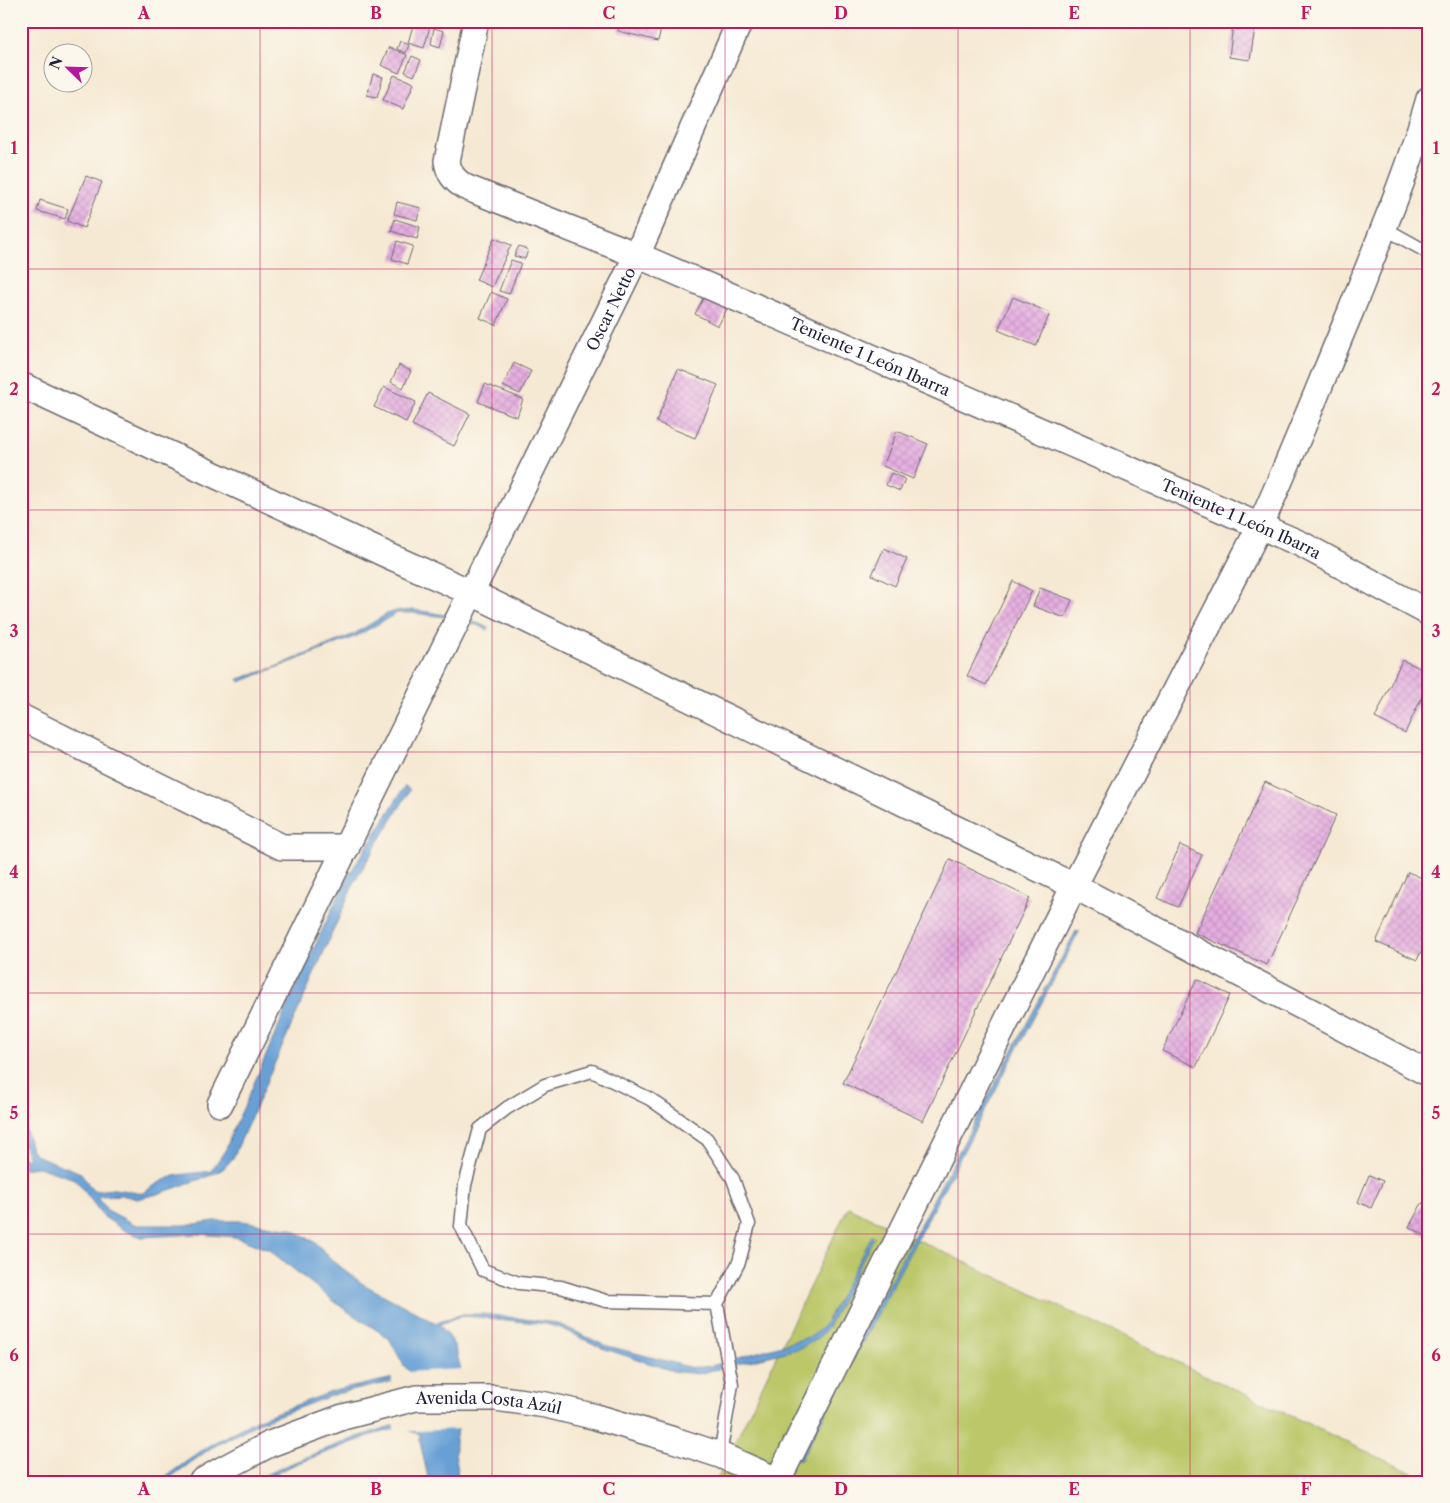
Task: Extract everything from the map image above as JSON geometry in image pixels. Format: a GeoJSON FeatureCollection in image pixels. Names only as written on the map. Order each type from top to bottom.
{"type":"FeatureCollection","features":[{"type":"Feature","properties":{"kind":"street","name":"Teniente 1 León Ibarra"},"geometry":{"type":"LineString","coordinates":[[476,21],[447,161],[449,172],[455,180],[465,187],[637,255],[1301,544],[1429,613]]}},
{"type":"Feature","properties":{"kind":"street","name":"Oscar Netto"},"geometry":{"type":"LineString","coordinates":[[220,1104],[637,255],[740,21]]}},
{"type":"Feature","properties":{"kind":"street"},"geometry":{"type":"LineString","coordinates":[[779,1481],[1074,886],[1260,526],[1284,473],[1384,228],[1417,141],[1429,99]]}},
{"type":"Feature","properties":{"kind":"street"},"geometry":{"type":"LineString","coordinates":[[21,385],[472,593],[1074,886],[1429,1074]]}},
{"type":"Feature","properties":{"kind":"street"},"geometry":{"type":"LineString","coordinates":[[21,716],[282,847],[347,847]]}},
{"type":"Feature","properties":{"kind":"street","name":"Avenida Costa Azúl"},"geometry":{"type":"LineString","coordinates":[[202,1482],[270,1444],[343,1417],[416,1398],[495,1398],[546,1405],[596,1417],[720,1455],[779,1481]]}},
{"type":"Feature","properties":{"kind":"lane"},"geometry":{"type":"LineString","coordinates":[[1384,228],[1429,253]]}},
{"type":"Feature","properties":{"kind":"lane"},"geometry":{"type":"LineString","coordinates":[[717,1304],[606,1301],[561,1288],[519,1283],[483,1270],[461,1226],[465,1185],[480,1128],[507,1108],[545,1085],[592,1072],[650,1099],[706,1139],[733,1179],[749,1224],[739,1262],[717,1304],[732,1384],[720,1455]]}},
{"type":"Feature","properties":{"kind":"green space"},"geometry":{"type":"Polygon","coordinates":[[[848,1207],[1429,1481],[1429,1482],[716,1482],[848,1207]]]}},
{"type":"Feature","properties":{"kind":"water"},"geometry":{"type":"Polygon","coordinates":[[[415,610],[462,619],[489,628],[488,630],[477,625],[445,617],[397,613],[357,636],[240,682],[238,679],[273,668],[354,634],[387,614],[396,611],[415,610]]]}},
{"type":"Feature","properties":{"kind":"water"},"geometry":{"type":"Polygon","coordinates":[[[405,786],[410,790],[356,879],[233,1158],[223,1169],[209,1176],[158,1194],[137,1199],[122,1195],[97,1196],[107,1210],[136,1225],[189,1225],[214,1221],[242,1221],[291,1229],[315,1242],[335,1263],[363,1284],[436,1323],[463,1314],[483,1314],[557,1323],[604,1345],[693,1368],[711,1366],[812,1336],[824,1326],[872,1235],[874,1237],[828,1327],[818,1338],[801,1348],[698,1374],[673,1371],[602,1348],[563,1329],[546,1324],[465,1316],[454,1318],[439,1325],[452,1342],[462,1375],[414,1377],[336,1394],[258,1423],[211,1448],[164,1482],[158,1482],[208,1446],[256,1420],[334,1391],[412,1374],[404,1366],[389,1338],[344,1309],[269,1250],[235,1237],[197,1234],[142,1237],[127,1232],[104,1217],[75,1179],[38,1167],[21,1169],[21,1158],[29,1158],[21,1138],[21,1122],[27,1132],[31,1150],[38,1156],[81,1173],[93,1191],[114,1189],[143,1193],[174,1176],[211,1171],[226,1149],[285,1011],[344,883],[405,786]]]}},
{"type":"Feature","properties":{"kind":"water"},"geometry":{"type":"Polygon","coordinates":[[[1076,931],[1079,932],[800,1461],[796,1458],[1076,931]]]}},
{"type":"Feature","properties":{"kind":"water"},"geometry":{"type":"Polygon","coordinates":[[[398,1424],[420,1429],[460,1425],[455,1443],[458,1468],[455,1482],[429,1482],[420,1434],[399,1428],[375,1434],[298,1463],[257,1482],[250,1482],[323,1450],[398,1424]]]}},
{"type":"Feature","properties":{"kind":"pier"},"geometry":{"type":"Polygon","coordinates":[[[463,1369],[465,1375],[463,1378],[414,1380],[392,1384],[392,1375],[406,1372],[463,1369]]]}},
{"type":"Feature","properties":{"kind":"pier"},"geometry":{"type":"Polygon","coordinates":[[[398,1421],[418,1426],[420,1424],[460,1422],[463,1425],[461,1429],[394,1432],[394,1423],[398,1421]]]}},
{"type":"Feature","properties":{"kind":"building"},"geometry":{"type":"Polygon","coordinates":[[[620,21],[663,21],[658,41],[618,31],[620,21]]]}},
{"type":"Feature","properties":{"kind":"building"},"geometry":{"type":"Polygon","coordinates":[[[414,22],[430,26],[424,48],[408,43],[414,22]]]}},
{"type":"Feature","properties":{"kind":"building"},"geometry":{"type":"Polygon","coordinates":[[[1233,25],[1255,28],[1250,60],[1229,57],[1233,25]]]}},
{"type":"Feature","properties":{"kind":"building"},"geometry":{"type":"Polygon","coordinates":[[[434,28],[444,31],[440,47],[431,44],[434,28]]]}},
{"type":"Feature","properties":{"kind":"building"},"geometry":{"type":"Polygon","coordinates":[[[400,41],[409,45],[406,53],[397,49],[400,41]]]}},
{"type":"Feature","properties":{"kind":"building"},"geometry":{"type":"Polygon","coordinates":[[[389,47],[407,55],[399,73],[381,65],[389,47]]]}},
{"type":"Feature","properties":{"kind":"building"},"geometry":{"type":"Polygon","coordinates":[[[412,56],[421,60],[414,76],[405,72],[412,56]]]}},
{"type":"Feature","properties":{"kind":"building"},"geometry":{"type":"Polygon","coordinates":[[[373,74],[383,77],[377,97],[367,95],[373,74]]]}},
{"type":"Feature","properties":{"kind":"building"},"geometry":{"type":"Polygon","coordinates":[[[394,75],[414,83],[403,109],[383,100],[394,75]]]}},
{"type":"Feature","properties":{"kind":"building"},"geometry":{"type":"Polygon","coordinates":[[[86,176],[102,182],[84,228],[67,221],[86,176]]]}},
{"type":"Feature","properties":{"kind":"building"},"geometry":{"type":"Polygon","coordinates":[[[40,200],[68,209],[65,219],[37,211],[40,200]]]}},
{"type":"Feature","properties":{"kind":"building"},"geometry":{"type":"Polygon","coordinates":[[[397,202],[421,208],[417,220],[394,214],[397,202]]]}},
{"type":"Feature","properties":{"kind":"building"},"geometry":{"type":"Polygon","coordinates":[[[395,219],[420,227],[417,239],[391,231],[395,219]]]}},
{"type":"Feature","properties":{"kind":"building"},"geometry":{"type":"Polygon","coordinates":[[[494,238],[511,245],[492,287],[476,280],[494,238]]]}},
{"type":"Feature","properties":{"kind":"building"},"geometry":{"type":"Polygon","coordinates":[[[397,241],[413,246],[407,264],[392,259],[397,241]]]}},
{"type":"Feature","properties":{"kind":"building"},"geometry":{"type":"Polygon","coordinates":[[[519,246],[528,250],[525,259],[514,256],[519,246]]]}},
{"type":"Feature","properties":{"kind":"building"},"geometry":{"type":"Polygon","coordinates":[[[511,260],[521,263],[509,294],[499,291],[511,260]]]}},
{"type":"Feature","properties":{"kind":"building"},"geometry":{"type":"Polygon","coordinates":[[[707,291],[730,303],[718,326],[695,314],[707,291]]]}},
{"type":"Feature","properties":{"kind":"building"},"geometry":{"type":"Polygon","coordinates":[[[491,292],[507,299],[496,325],[480,318],[491,292]]]}},
{"type":"Feature","properties":{"kind":"building"},"geometry":{"type":"Polygon","coordinates":[[[1013,297],[1050,313],[1036,346],[998,330],[1013,297]]]}},
{"type":"Feature","properties":{"kind":"building"},"geometry":{"type":"Polygon","coordinates":[[[514,363],[531,371],[520,394],[503,386],[514,363]]]}},
{"type":"Feature","properties":{"kind":"building"},"geometry":{"type":"Polygon","coordinates":[[[399,365],[411,371],[403,388],[391,382],[399,365]]]}},
{"type":"Feature","properties":{"kind":"building"},"geometry":{"type":"Polygon","coordinates":[[[678,369],[718,385],[695,438],[656,422],[678,369]]]}},
{"type":"Feature","properties":{"kind":"building"},"geometry":{"type":"Polygon","coordinates":[[[485,384],[523,399],[517,417],[478,402],[485,384]]]}},
{"type":"Feature","properties":{"kind":"building"},"geometry":{"type":"Polygon","coordinates":[[[384,387],[416,402],[406,422],[374,407],[384,387]]]}},
{"type":"Feature","properties":{"kind":"building"},"geometry":{"type":"Polygon","coordinates":[[[428,393],[470,414],[454,446],[412,425],[428,393]]]}},
{"type":"Feature","properties":{"kind":"building"},"geometry":{"type":"Polygon","coordinates":[[[897,431],[928,444],[913,479],[883,466],[897,431]]]}},
{"type":"Feature","properties":{"kind":"building"},"geometry":{"type":"Polygon","coordinates":[[[891,473],[905,479],[900,491],[886,485],[891,473]]]}},
{"type":"Feature","properties":{"kind":"building"},"geometry":{"type":"Polygon","coordinates":[[[884,548],[907,559],[895,586],[872,575],[884,548]]]}},
{"type":"Feature","properties":{"kind":"building"},"geometry":{"type":"Polygon","coordinates":[[[1013,581],[1032,591],[986,685],[967,676],[1013,581]]]}},
{"type":"Feature","properties":{"kind":"building"},"geometry":{"type":"Polygon","coordinates":[[[1040,588],[1072,600],[1065,618],[1033,606],[1040,588]]]}},
{"type":"Feature","properties":{"kind":"building"},"geometry":{"type":"Polygon","coordinates":[[[1402,660],[1429,672],[1429,682],[1405,733],[1375,718],[1402,660]]]}},
{"type":"Feature","properties":{"kind":"building"},"geometry":{"type":"Polygon","coordinates":[[[1265,782],[1336,815],[1267,965],[1195,933],[1265,782]]]}},
{"type":"Feature","properties":{"kind":"building"},"geometry":{"type":"Polygon","coordinates":[[[1180,845],[1202,855],[1178,907],[1157,898],[1180,845]]]}},
{"type":"Feature","properties":{"kind":"building"},"geometry":{"type":"Polygon","coordinates":[[[950,859],[1030,898],[923,1121],[843,1083],[950,859]]]}},
{"type":"Feature","properties":{"kind":"building"},"geometry":{"type":"Polygon","coordinates":[[[1408,872],[1429,881],[1429,934],[1417,960],[1376,942],[1408,872]]]}},
{"type":"Feature","properties":{"kind":"building"},"geometry":{"type":"Polygon","coordinates":[[[1197,979],[1230,995],[1196,1067],[1162,1051],[1197,979]]]}},
{"type":"Feature","properties":{"kind":"building"},"geometry":{"type":"Polygon","coordinates":[[[1369,1175],[1383,1181],[1371,1208],[1358,1202],[1369,1175]]]}},
{"type":"Feature","properties":{"kind":"building"},"geometry":{"type":"Polygon","coordinates":[[[1422,1203],[1429,1206],[1429,1237],[1409,1227],[1422,1203]]]}}]}
